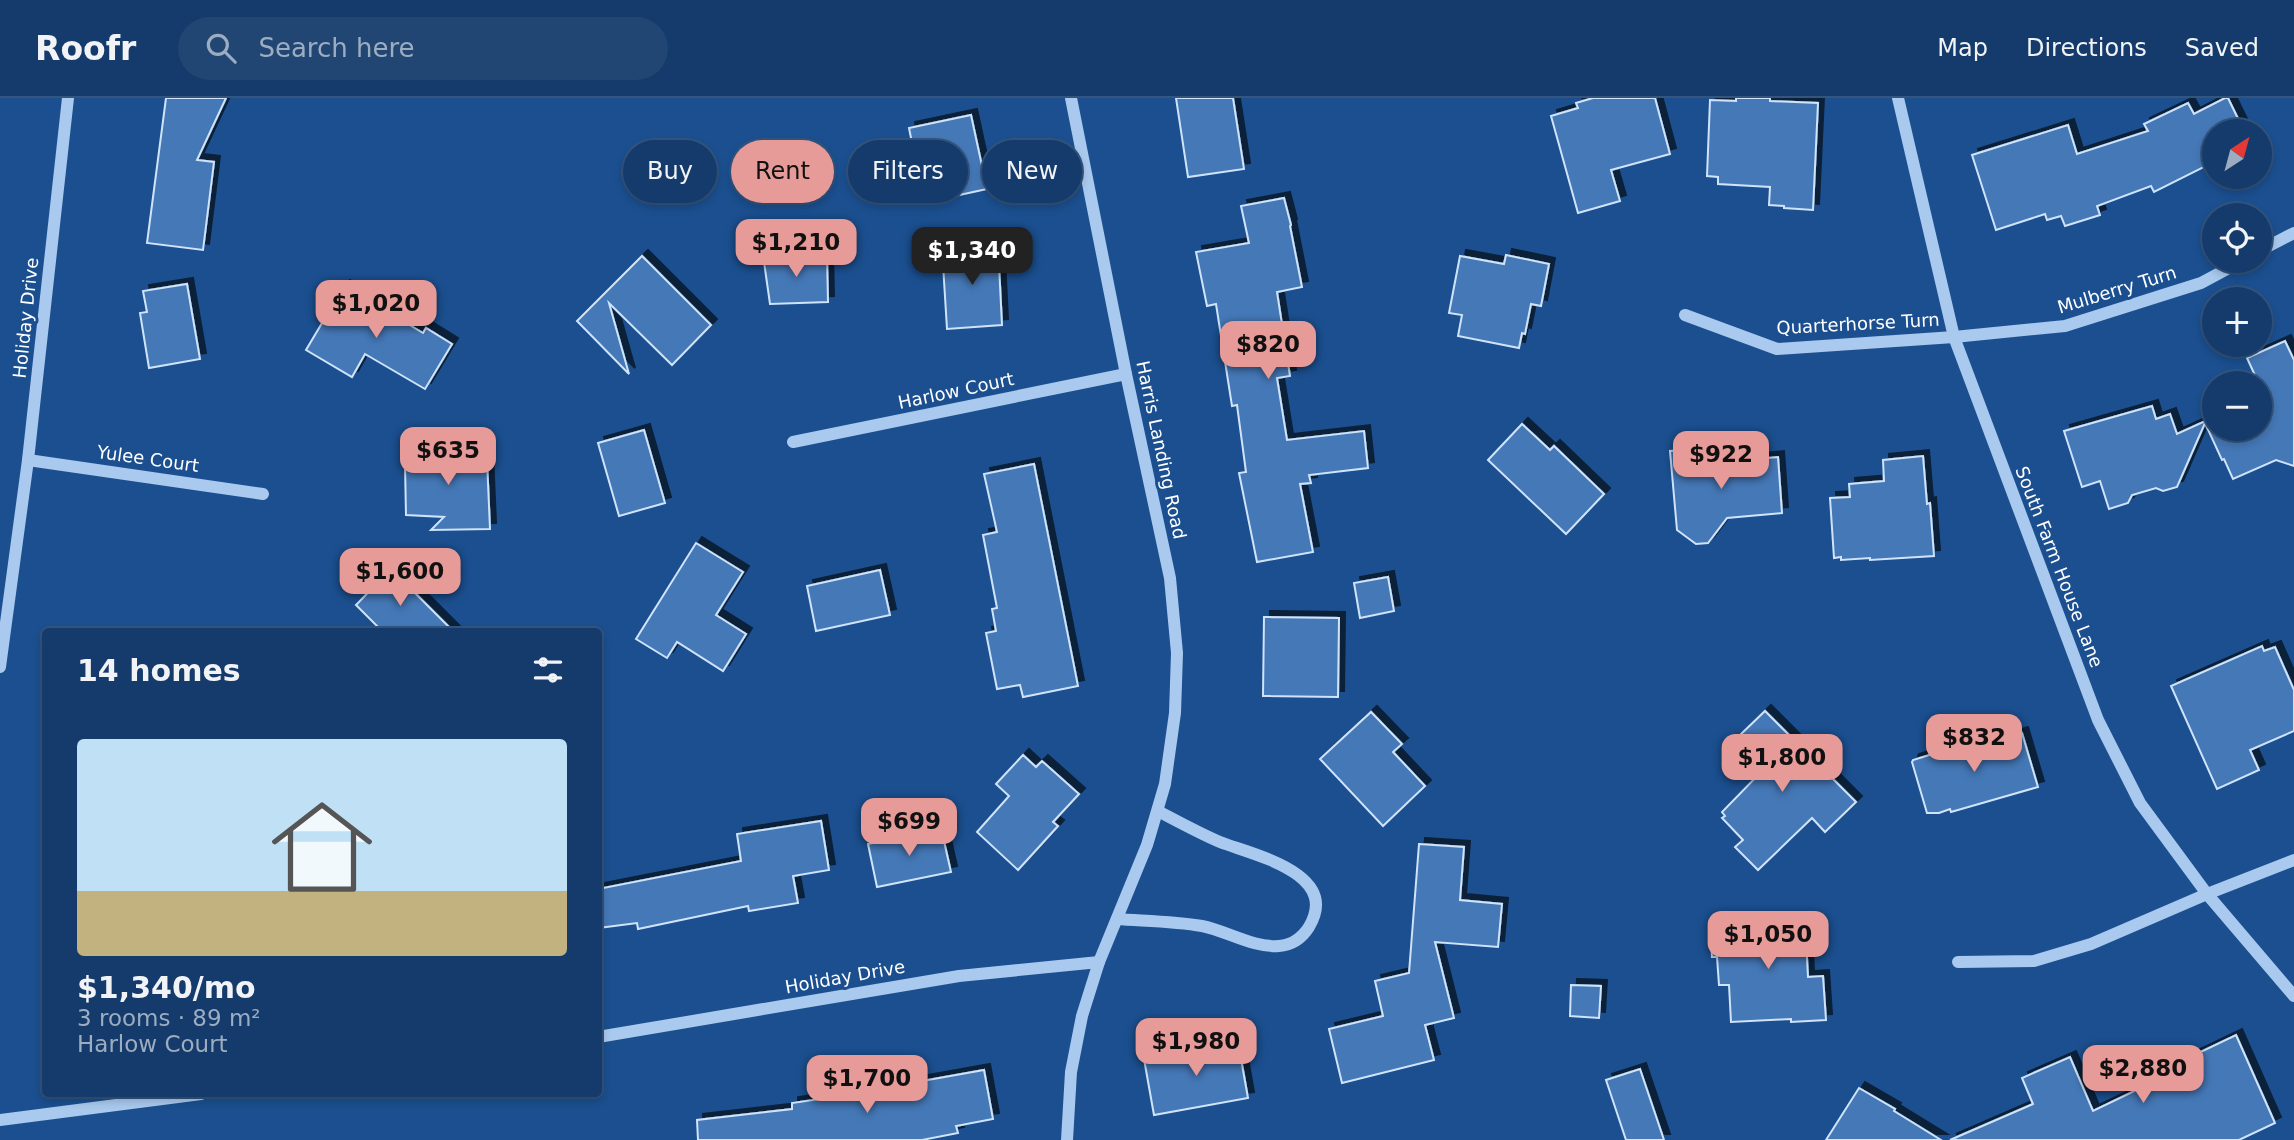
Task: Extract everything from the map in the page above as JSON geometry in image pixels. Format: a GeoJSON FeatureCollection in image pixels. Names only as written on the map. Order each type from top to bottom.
{"type":"FeatureCollection","features":[{"type":"Feature","properties":{"kind":"street","name":"Holiday Drive"},"geometry":{"type":"LineString","coordinates":[[0,667],[28,460],[68,98]]}},
{"type":"Feature","properties":{"kind":"street","name":"Harris Landing Road"},"geometry":{"type":"LineString","coordinates":[[1067,1140],[1071,1072],[1082,1016],[1099,962],[1147,845],[1165,784],[1175,713],[1177,653],[1170,578],[1071,98]]}},
{"type":"Feature","properties":{"kind":"street","name":"South Farm House Lane"},"geometry":{"type":"LineString","coordinates":[[1898,98],[1954,337],[2098,720],[2140,803],[2207,894],[2294,996]]}},
{"type":"Feature","properties":{"kind":"street"},"geometry":{"type":"LineString","coordinates":[[2272,244],[2294,233]]}},
{"type":"Feature","properties":{"kind":"street","name":"Mulberry Turn"},"geometry":{"type":"LineString","coordinates":[[1954,337],[2065,326],[2201,283],[2220,273]]}},
{"type":"Feature","properties":{"kind":"street","name":"Quarterhorse Turn"},"geometry":{"type":"LineString","coordinates":[[1685,315],[1777,349],[1954,337]]}},
{"type":"Feature","properties":{"kind":"street","name":"Harlow Court"},"geometry":{"type":"LineString","coordinates":[[793,442],[1126,374]]}},
{"type":"Feature","properties":{"kind":"street","name":"Yulee Court"},"geometry":{"type":"LineString","coordinates":[[28,460],[263,494]]}},
{"type":"Feature","properties":{"kind":"street"},"geometry":{"type":"LineString","coordinates":[[1116,919],[1204,927],[1267,946],[1280,946],[1295,942],[1305,933],[1313,919],[1315,905],[1310,886],[1297,874],[1277,862],[1209,837],[1158,811]]}},
{"type":"Feature","properties":{"kind":"street"},"geometry":{"type":"LineString","coordinates":[[1958,962],[2034,961],[2045,958],[2091,944],[2294,860]]}},
{"type":"Feature","properties":{"kind":"street","name":"Holiday Drive"},"geometry":{"type":"LineString","coordinates":[[602,1036],[959,976],[1099,962]]}},
{"type":"Feature","properties":{"kind":"street"},"geometry":{"type":"LineString","coordinates":[[0,1119],[177,1097]]}},
{"type":"Feature","properties":{"kind":"building"},"geometry":{"type":"Polygon","coordinates":[[[166,98],[226,98],[197,160],[214,162],[203,250],[147,243],[166,98]]]}},
{"type":"Feature","properties":{"kind":"building"},"geometry":{"type":"Polygon","coordinates":[[[1176,98],[1233,98],[1244,169],[1188,177],[1176,98]]]}},
{"type":"Feature","properties":{"kind":"building"},"geometry":{"type":"Polygon","coordinates":[[[1593,98],[1655,98],[1670,154],[1611,170],[1620,201],[1578,213],[1551,116],[1578,108],[1576,103],[1593,98]]]}},
{"type":"Feature","properties":{"kind":"building"},"geometry":{"type":"Polygon","coordinates":[[[1736,98],[1818,103],[1813,210],[1769,205],[1770,187],[1718,184],[1718,177],[1707,176],[1710,100],[1736,101],[1736,98]]]}},
{"type":"Feature","properties":{"kind":"building"},"geometry":{"type":"Polygon","coordinates":[[[2228,98],[2238,119],[2202,119],[2202,168],[2154,192],[2151,186],[2097,206],[2100,215],[2065,226],[2061,216],[2047,220],[2045,214],[1996,230],[1972,155],[2068,125],[2077,154],[2148,131],[2144,124],[2188,103],[2194,114],[2228,98]]]}},
{"type":"Feature","properties":{"kind":"building"},"geometry":{"type":"Polygon","coordinates":[[[971,115],[982,166],[982,190],[968,193],[968,140],[911,140],[909,128],[971,115]]]}},
{"type":"Feature","properties":{"kind":"building"},"geometry":{"type":"Polygon","coordinates":[[[1284,198],[1302,287],[1277,292],[1290,376],[1277,378],[1287,440],[1364,431],[1368,468],[1309,475],[1311,483],[1300,484],[1313,552],[1257,562],[1239,473],[1246,472],[1237,405],[1232,406],[1216,304],[1207,306],[1196,252],[1249,243],[1241,206],[1284,198]]]}},
{"type":"Feature","properties":{"kind":"building"},"geometry":{"type":"Polygon","coordinates":[[[998,245],[1002,325],[947,329],[942,248],[998,245]]]}},
{"type":"Feature","properties":{"kind":"building"},"geometry":{"type":"Polygon","coordinates":[[[793,254],[793,258],[827,256],[828,302],[770,304],[763,255],[793,254]]]}},
{"type":"Feature","properties":{"kind":"building"},"geometry":{"type":"Polygon","coordinates":[[[1506,255],[1549,264],[1541,306],[1531,304],[1525,334],[1522,333],[1519,348],[1458,336],[1462,315],[1449,313],[1460,256],[1504,264],[1506,255]]]}},
{"type":"Feature","properties":{"kind":"building"},"geometry":{"type":"Polygon","coordinates":[[[642,256],[711,325],[672,365],[609,303],[629,374],[577,321],[642,256]]]}},
{"type":"Feature","properties":{"kind":"building"},"geometry":{"type":"Polygon","coordinates":[[[187,284],[200,359],[149,368],[140,313],[147,312],[143,291],[187,284]]]}},
{"type":"Feature","properties":{"kind":"building"},"geometry":{"type":"Polygon","coordinates":[[[344,286],[423,333],[426,328],[452,344],[425,389],[365,354],[352,377],[306,350],[344,286]]]}},
{"type":"Feature","properties":{"kind":"building"},"geometry":{"type":"Polygon","coordinates":[[[2285,341],[2294,360],[2294,466],[2276,460],[2233,479],[2213,441],[2272,441],[2272,371],[2253,371],[2247,358],[2272,357],[2272,347],[2285,341]]]}},
{"type":"Feature","properties":{"kind":"building"},"geometry":{"type":"Polygon","coordinates":[[[2152,406],[2156,419],[2170,414],[2177,434],[2202,423],[2202,430],[2177,487],[2163,491],[2156,488],[2132,495],[2128,503],[2109,509],[2100,481],[2082,487],[2064,431],[2152,406]]]}},
{"type":"Feature","properties":{"kind":"building"},"geometry":{"type":"Polygon","coordinates":[[[1522,424],[1550,450],[1554,446],[1604,494],[1566,534],[1488,460],[1522,424]]]}},
{"type":"Feature","properties":{"kind":"building"},"geometry":{"type":"Polygon","coordinates":[[[644,430],[665,503],[619,516],[598,443],[644,430]]]}},
{"type":"Feature","properties":{"kind":"building"},"geometry":{"type":"Polygon","coordinates":[[[463,442],[463,461],[487,460],[490,529],[431,530],[444,517],[406,515],[405,465],[413,465],[412,444],[463,442]]]}},
{"type":"Feature","properties":{"kind":"building"},"geometry":{"type":"Polygon","coordinates":[[[1712,448],[1713,463],[1778,457],[1782,513],[1727,518],[1708,543],[1696,544],[1677,530],[1670,451],[1712,448]]]}},
{"type":"Feature","properties":{"kind":"building"},"geometry":{"type":"Polygon","coordinates":[[[1923,456],[1934,556],[1870,560],[1834,558],[1830,498],[1850,497],[1849,484],[1884,481],[1883,460],[1923,456]]]}},
{"type":"Feature","properties":{"kind":"building"},"geometry":{"type":"Polygon","coordinates":[[[1034,464],[1078,686],[1023,697],[1020,685],[997,689],[986,633],[996,631],[992,609],[997,608],[983,535],[997,532],[984,474],[1034,464]]]}},
{"type":"Feature","properties":{"kind":"building"},"geometry":{"type":"Polygon","coordinates":[[[696,543],[743,572],[716,615],[746,634],[723,671],[677,642],[667,658],[636,639],[696,543]]]}},
{"type":"Feature","properties":{"kind":"building"},"geometry":{"type":"Polygon","coordinates":[[[391,569],[450,628],[379,628],[356,605],[391,569]]]}},
{"type":"Feature","properties":{"kind":"building"},"geometry":{"type":"Polygon","coordinates":[[[880,570],[890,615],[816,631],[807,586],[880,570]]]}},
{"type":"Feature","properties":{"kind":"building"},"geometry":{"type":"Polygon","coordinates":[[[1388,577],[1394,611],[1360,618],[1354,583],[1388,577]]]}},
{"type":"Feature","properties":{"kind":"building"},"geometry":{"type":"Polygon","coordinates":[[[1264,617],[1339,618],[1338,697],[1263,696],[1264,617]]]}},
{"type":"Feature","properties":{"kind":"building"},"geometry":{"type":"Polygon","coordinates":[[[2262,646],[2264,651],[2275,647],[2294,690],[2294,731],[2250,750],[2259,770],[2217,789],[2171,686],[2262,646]]]}},
{"type":"Feature","properties":{"kind":"building"},"geometry":{"type":"Polygon","coordinates":[[[1765,711],[1856,802],[1825,832],[1812,818],[1758,870],[1735,847],[1743,840],[1722,818],[1725,816],[1722,812],[1767,766],[1738,737],[1765,711]]]}},
{"type":"Feature","properties":{"kind":"building"},"geometry":{"type":"Polygon","coordinates":[[[1371,712],[1402,744],[1393,752],[1425,786],[1383,826],[1320,759],[1371,712]]]}},
{"type":"Feature","properties":{"kind":"building"},"geometry":{"type":"Polygon","coordinates":[[[2022,733],[2038,787],[1951,812],[1950,809],[1927,813],[1913,760],[1978,740],[1980,746],[2022,733]]]}},
{"type":"Feature","properties":{"kind":"building"},"geometry":{"type":"Polygon","coordinates":[[[1023,755],[1036,767],[1042,761],[1079,794],[1053,822],[1058,826],[1018,870],[977,832],[1009,796],[996,784],[1023,755]]]}},
{"type":"Feature","properties":{"kind":"building"},"geometry":{"type":"Polygon","coordinates":[[[821,821],[829,870],[793,876],[798,903],[749,911],[748,906],[638,929],[637,923],[602,927],[602,888],[741,861],[737,834],[821,821]]]}},
{"type":"Feature","properties":{"kind":"building"},"geometry":{"type":"Polygon","coordinates":[[[941,828],[951,872],[877,887],[868,844],[941,828]]]}},
{"type":"Feature","properties":{"kind":"building"},"geometry":{"type":"Polygon","coordinates":[[[1419,844],[1464,847],[1460,900],[1502,904],[1498,947],[1435,942],[1454,1018],[1425,1025],[1434,1060],[1342,1083],[1329,1029],[1383,1016],[1375,981],[1409,973],[1419,844]]]}},
{"type":"Feature","properties":{"kind":"building"},"geometry":{"type":"Polygon","coordinates":[[[1805,919],[1808,977],[1823,976],[1826,1020],[1731,1022],[1729,985],[1719,985],[1717,957],[1712,957],[1710,924],[1805,919]]]}},
{"type":"Feature","properties":{"kind":"building"},"geometry":{"type":"Polygon","coordinates":[[[1571,985],[1601,986],[1599,1018],[1570,1016],[1571,985]]]}},
{"type":"Feature","properties":{"kind":"building"},"geometry":{"type":"Polygon","coordinates":[[[2236,1035],[2275,1123],[2239,1140],[1950,1140],[2033,1104],[2022,1078],[2070,1057],[2093,1111],[2147,1085],[2144,1079],[2236,1035]]]}},
{"type":"Feature","properties":{"kind":"building"},"geometry":{"type":"Polygon","coordinates":[[[1238,1042],[1248,1098],[1154,1115],[1144,1059],[1238,1042]]]}},
{"type":"Feature","properties":{"kind":"building"},"geometry":{"type":"Polygon","coordinates":[[[1640,1069],[1664,1140],[1626,1140],[1606,1080],[1640,1069]]]}},
{"type":"Feature","properties":{"kind":"building"},"geometry":{"type":"Polygon","coordinates":[[[984,1070],[993,1119],[956,1126],[958,1133],[922,1140],[698,1140],[697,1120],[792,1109],[792,1103],[847,1095],[848,1099],[923,1085],[922,1081],[984,1070]]]}},
{"type":"Feature","properties":{"kind":"building"},"geometry":{"type":"Polygon","coordinates":[[[1859,1088],[1895,1109],[1894,1111],[1941,1140],[1826,1140],[1859,1088]]]}}]}
